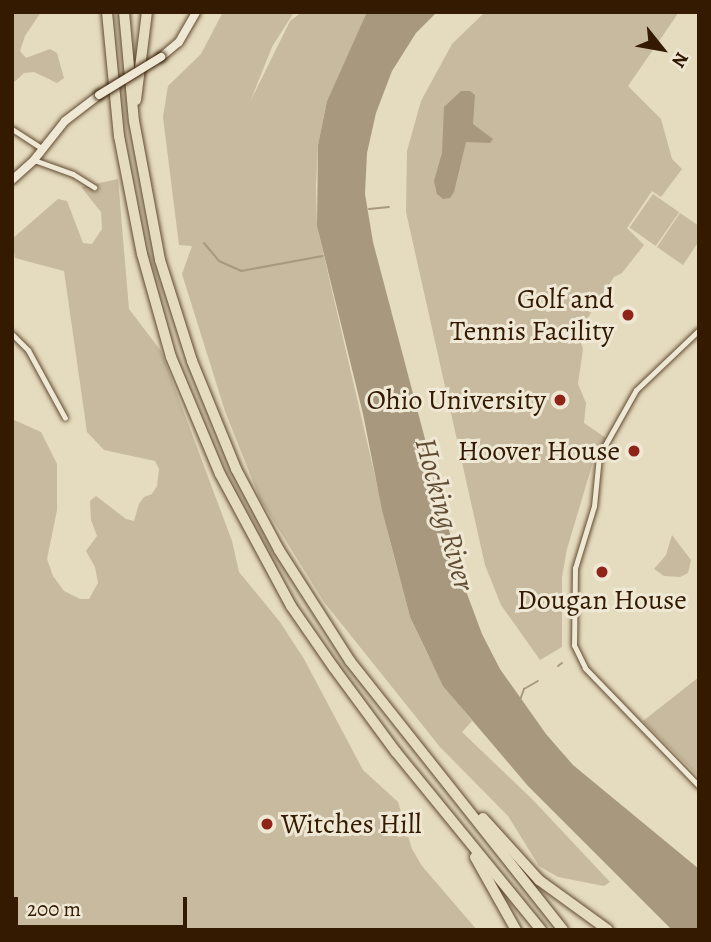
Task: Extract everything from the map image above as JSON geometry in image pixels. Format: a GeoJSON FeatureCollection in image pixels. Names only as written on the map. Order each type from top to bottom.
{"type":"FeatureCollection","features":[{"type":"Feature","properties":{"kind":"highway"},"geometry":{"type":"LineString","coordinates":[[107,12],[119,136],[142,254],[172,356],[197,422],[247,527],[292,606],[396,752],[541,930]]}},
{"type":"Feature","properties":{"kind":"highway"},"geometry":{"type":"LineString","coordinates":[[124,12],[134,121],[146,198],[170,293],[197,374],[236,470],[279,550],[343,652],[563,930]]}},
{"type":"Feature","properties":{"kind":"highway"},"geometry":{"type":"LineString","coordinates":[[134,121],[147,12]]}},
{"type":"Feature","properties":{"kind":"highway"},"geometry":{"type":"LineString","coordinates":[[458,796],[539,880],[608,930]]}},
{"type":"Feature","properties":{"kind":"highway"},"geometry":{"type":"LineString","coordinates":[[457,827],[516,930]]}},
{"type":"Feature","properties":{"kind":"street"},"geometry":{"type":"LineString","coordinates":[[12,180],[34,160],[65,121],[99,95],[161,57],[178,42],[196,12]]}},
{"type":"Feature","properties":{"kind":"street"},"geometry":{"type":"LineString","coordinates":[[12,129],[43,149]]}},
{"type":"Feature","properties":{"kind":"street"},"geometry":{"type":"LineString","coordinates":[[34,160],[72,174],[94,187]]}},
{"type":"Feature","properties":{"kind":"street"},"geometry":{"type":"LineString","coordinates":[[699,330],[636,390],[599,456],[594,506],[575,568],[574,645],[585,668],[699,786]]}},
{"type":"Feature","properties":{"kind":"street"},"geometry":{"type":"LineString","coordinates":[[12,334],[28,350],[65,418]]}},
{"type":"Feature","properties":{"kind":"shaded area"},"geometry":{"type":"Polygon","coordinates":[[[12,12],[41,12],[25,36],[20,51],[26,58],[50,49],[57,53],[64,78],[57,83],[34,72],[24,73],[12,84],[12,12]]]}},
{"type":"Feature","properties":{"kind":"shaded area"},"geometry":{"type":"Polygon","coordinates":[[[223,12],[294,12],[272,47],[250,102],[290,21],[302,12],[367,13],[327,101],[318,145],[317,226],[410,617],[444,686],[472,721],[462,732],[533,800],[610,882],[604,886],[558,877],[539,866],[508,816],[440,747],[324,602],[260,499],[225,411],[182,274],[192,246],[179,245],[163,117],[168,86],[201,54],[223,12]]]}},
{"type":"Feature","properties":{"kind":"shaded area"},"geometry":{"type":"Polygon","coordinates":[[[367,12],[437,12],[416,33],[392,71],[376,113],[367,153],[365,194],[373,242],[463,583],[482,634],[500,669],[546,734],[573,765],[699,869],[699,930],[672,930],[528,786],[443,686],[410,617],[382,510],[363,414],[317,226],[318,145],[327,101],[367,12]]]}},
{"type":"Feature","properties":{"kind":"shaded area"},"geometry":{"type":"Polygon","coordinates":[[[485,12],[679,12],[628,86],[661,119],[672,159],[682,169],[661,197],[652,191],[627,228],[644,245],[622,273],[614,277],[578,333],[583,349],[578,384],[586,403],[584,423],[606,438],[593,462],[567,549],[562,577],[562,647],[540,660],[501,605],[485,565],[406,212],[407,151],[421,101],[452,44],[485,12]]]}},
{"type":"Feature","properties":{"kind":"shaded area"},"geometry":{"type":"Polygon","coordinates":[[[461,91],[470,91],[475,95],[473,124],[493,139],[490,143],[466,142],[454,192],[450,198],[443,199],[437,194],[434,181],[442,153],[444,107],[461,91]]]}},
{"type":"Feature","properties":{"kind":"shaded area"},"geometry":{"type":"Polygon","coordinates":[[[118,179],[129,309],[161,351],[232,541],[239,572],[280,622],[304,659],[363,770],[398,802],[412,849],[422,866],[477,930],[12,930],[12,419],[41,432],[57,464],[57,510],[47,559],[53,576],[64,591],[80,599],[89,599],[98,583],[95,567],[86,551],[97,536],[91,520],[90,501],[96,496],[126,519],[134,521],[139,504],[144,497],[152,494],[157,486],[159,469],[155,461],[104,450],[87,432],[64,271],[15,258],[12,239],[58,199],[67,201],[83,243],[92,244],[102,229],[101,212],[81,187],[118,179]]]}},
{"type":"Feature","properties":{"kind":"shaded area"},"geometry":{"type":"Polygon","coordinates":[[[653,194],[679,212],[656,246],[629,228],[653,194]]]}},
{"type":"Feature","properties":{"kind":"shaded area"},"geometry":{"type":"Polygon","coordinates":[[[680,213],[699,226],[699,241],[683,265],[657,247],[680,213]]]}},
{"type":"Feature","properties":{"kind":"shaded area"},"geometry":{"type":"Polygon","coordinates":[[[672,535],[691,560],[688,573],[680,577],[664,576],[654,569],[666,555],[672,535]]]}},
{"type":"Feature","properties":{"kind":"shaded area"},"geometry":{"type":"Polygon","coordinates":[[[699,677],[699,777],[643,721],[699,677]]]}},
{"type":"Feature","properties":{"kind":"waterway"},"geometry":{"type":"LineString","coordinates":[[694,12],[699,13]]}},
{"type":"Feature","properties":{"kind":"waterway"},"geometry":{"type":"LineString","coordinates":[[369,209],[389,207]]}},
{"type":"Feature","properties":{"kind":"waterway"},"geometry":{"type":"LineString","coordinates":[[204,243],[219,261],[241,271],[323,256]]}},
{"type":"Feature","properties":{"kind":"waterway"},"geometry":{"type":"LineString","coordinates":[[558,666],[562,663]]}},
{"type":"Feature","properties":{"kind":"waterway"},"geometry":{"type":"LineString","coordinates":[[520,700],[524,689],[538,681]]}},
{"type":"Feature","properties":{"kind":"place","name":"Golf and Tennis Facility"},"geometry":{"type":"Point","coordinates":[628,315]}},
{"type":"Feature","properties":{"kind":"place","name":"Ohio University"},"geometry":{"type":"Point","coordinates":[560,400]}},
{"type":"Feature","properties":{"kind":"place","name":"Hoover House"},"geometry":{"type":"Point","coordinates":[634,451]}},
{"type":"Feature","properties":{"kind":"place","name":"Dougan House"},"geometry":{"type":"Point","coordinates":[602,572]}},
{"type":"Feature","properties":{"kind":"place","name":"Witches Hill"},"geometry":{"type":"Point","coordinates":[267,824]}},
{"type":"Feature","properties":{"kind":"water label","name":"Hocking River"},"geometry":{"type":"Point","coordinates":[445,514]}}]}
